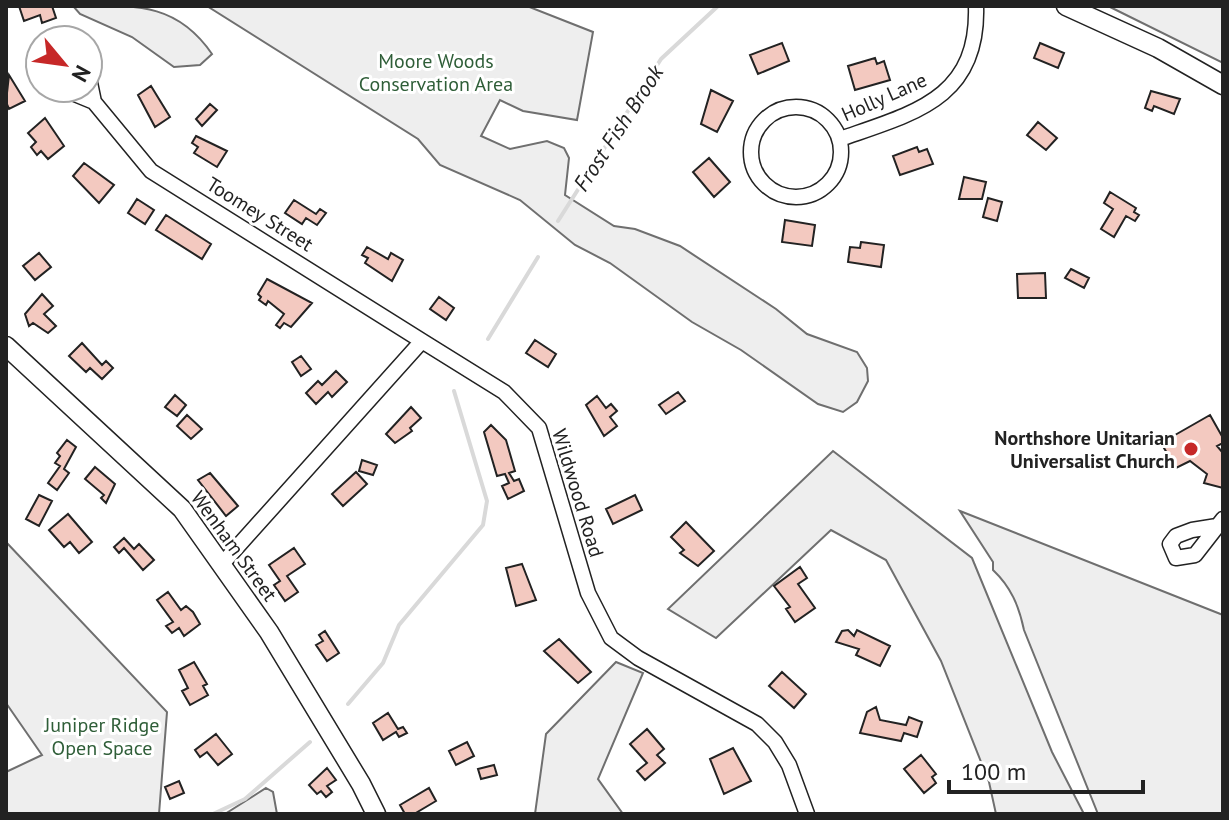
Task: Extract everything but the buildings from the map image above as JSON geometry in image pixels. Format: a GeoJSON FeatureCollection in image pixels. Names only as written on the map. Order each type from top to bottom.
{"type":"FeatureCollection","features":[{"type":"Feature","properties":{"kind":"main road"},"geometry":{"type":"LineString","coordinates":[[1066,6],[1158,48],[1223,85]]}},
{"type":"Feature","properties":{"kind":"main road","name":"Wenham Street"},"geometry":{"type":"LineString","coordinates":[[6,346],[182,509],[269,632],[376,814]]}},
{"type":"Feature","properties":{"kind":"street","name":"Holly Lane"},"geometry":{"type":"LineString","coordinates":[[840,139],[935,100],[948,88],[970,58],[977,37],[976,6]]}},
{"type":"Feature","properties":{"kind":"street","name":"Toomey Street"},"geometry":{"type":"LineString","coordinates":[[96,104],[151,171],[422,341]]}},
{"type":"Feature","properties":{"kind":"street","name":"Holly Lane"},"geometry":{"type":"LineString","coordinates":[[803,106],[815,110],[826,117],[840,139],[842,154],[830,183],[803,197],[773,191],[753,167],[752,139],[766,117],[777,110],[803,106]]}},
{"type":"Feature","properties":{"kind":"street"},"geometry":{"type":"LineString","coordinates":[[222,564],[422,341]]}},
{"type":"Feature","properties":{"kind":"street","name":"Wildwood Road"},"geometry":{"type":"LineString","coordinates":[[422,341],[504,392],[539,428],[588,593],[611,638],[638,658],[757,724],[775,742],[789,765],[807,814]]}},
{"type":"Feature","properties":{"kind":"green space"},"geometry":{"type":"Polygon","coordinates":[[[73,6],[133,7],[167,15],[198,36],[212,54],[200,65],[174,67],[132,37],[80,14],[73,6]]]}},
{"type":"Feature","properties":{"kind":"green space","name":"Moore Woods Conservation Area"},"geometry":{"type":"Polygon","coordinates":[[[207,6],[527,6],[593,32],[577,120],[523,111],[500,100],[481,136],[510,149],[547,141],[564,148],[569,158],[565,195],[614,226],[635,229],[680,246],[776,309],[807,334],[857,352],[867,368],[868,381],[857,402],[843,412],[818,404],[741,350],[692,322],[610,263],[575,245],[520,200],[440,165],[418,139],[207,6]]]}},
{"type":"Feature","properties":{"kind":"green space"},"geometry":{"type":"Polygon","coordinates":[[[1108,6],[1223,6],[1223,63],[1108,6]]]}},
{"type":"Feature","properties":{"kind":"green space"},"geometry":{"type":"Polygon","coordinates":[[[833,451],[972,558],[1052,752],[1084,814],[996,814],[989,782],[941,661],[886,560],[831,530],[716,638],[668,609],[833,451]]]}},
{"type":"Feature","properties":{"kind":"green space"},"geometry":{"type":"Polygon","coordinates":[[[960,511],[1223,615],[1223,814],[1098,814],[1013,597],[993,570],[993,562],[960,511]]]}},
{"type":"Feature","properties":{"kind":"green space","name":"Juniper Ridge Open Space"},"geometry":{"type":"Polygon","coordinates":[[[6,542],[167,712],[159,814],[6,814],[6,772],[42,755],[6,703],[6,542]]]}},
{"type":"Feature","properties":{"kind":"green space"},"geometry":{"type":"Polygon","coordinates":[[[616,662],[643,673],[598,779],[623,814],[535,814],[546,734],[616,662]]]}},
{"type":"Feature","properties":{"kind":"green space"},"geometry":{"type":"Polygon","coordinates":[[[266,788],[273,792],[277,814],[225,814],[266,788]]]}},
{"type":"Feature","properties":{"kind":"waterway","name":"Frost Fish Brook"},"geometry":{"type":"LineString","coordinates":[[558,221],[661,59],[718,6]]}},
{"type":"Feature","properties":{"kind":"waterway","name":"Frost Fish Brook"},"geometry":{"type":"LineString","coordinates":[[488,339],[538,257]]}},
{"type":"Feature","properties":{"kind":"waterway","name":"Frost Fish Brook"},"geometry":{"type":"LineString","coordinates":[[348,704],[383,663],[399,625],[483,525],[487,501],[454,391]]}},
{"type":"Feature","properties":{"kind":"waterway","name":"Frost Fish Brook"},"geometry":{"type":"LineString","coordinates":[[213,814],[245,799],[310,742]]}},
{"type":"Feature","properties":{"kind":"place","name":"Northshore Unitarian Universalist Church"},"geometry":{"type":"Point","coordinates":[1191,449]}}]}
